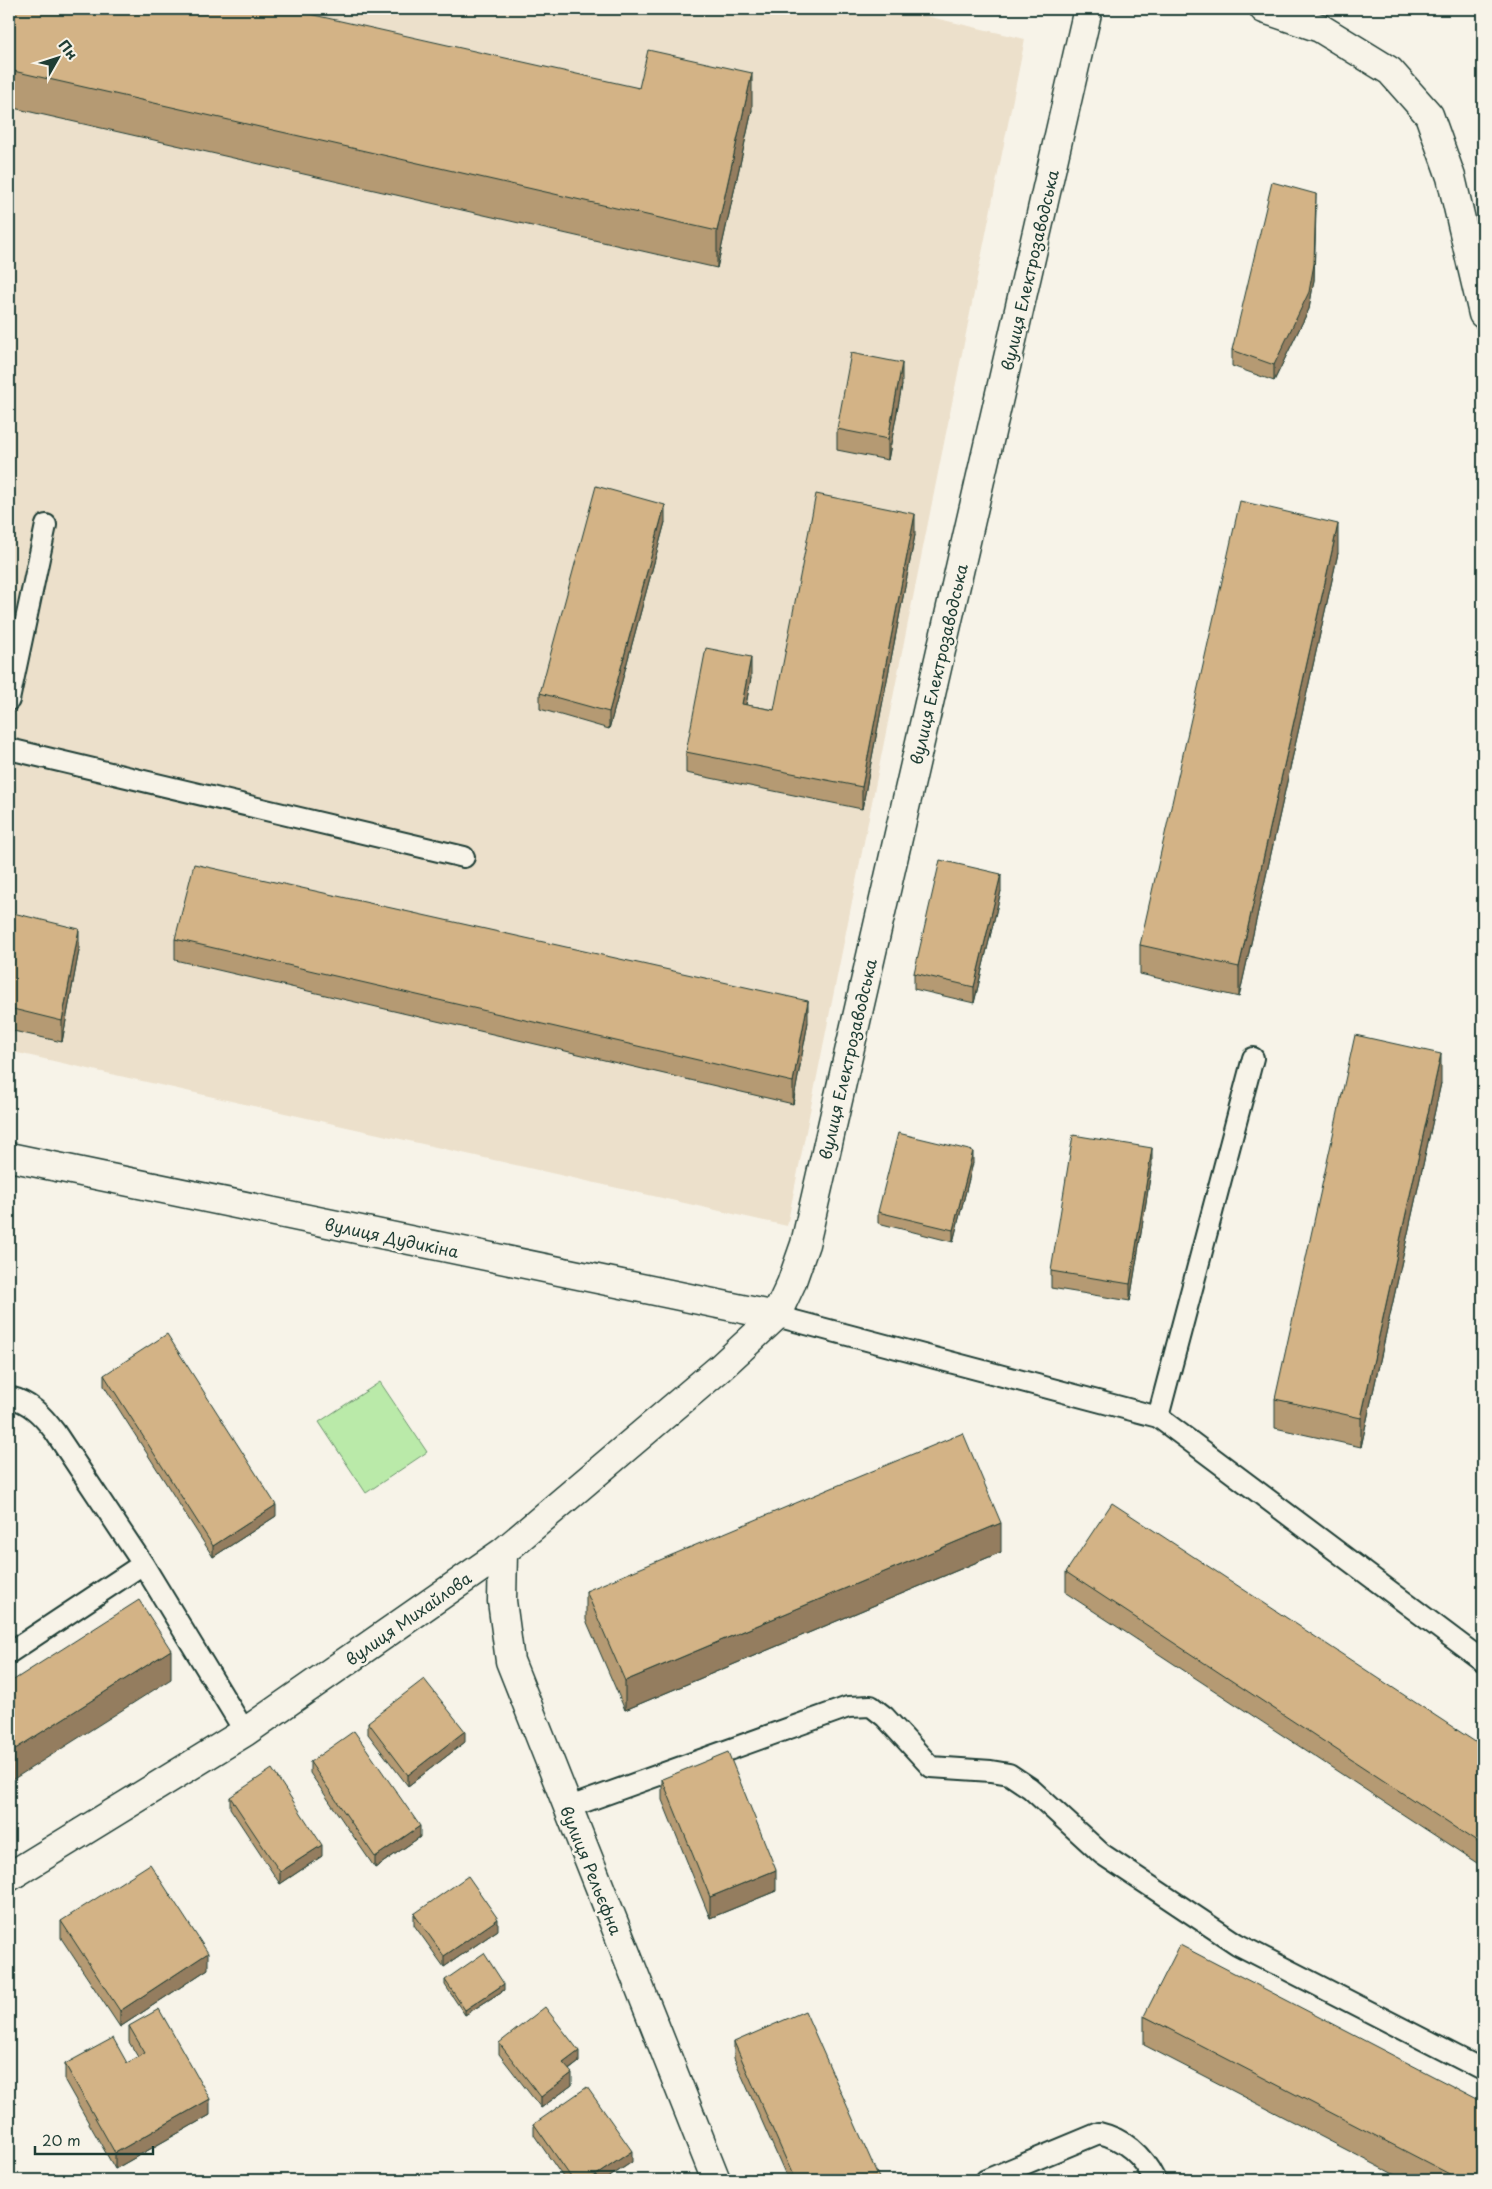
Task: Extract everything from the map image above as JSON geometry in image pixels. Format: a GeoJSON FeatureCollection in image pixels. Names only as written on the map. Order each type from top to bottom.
{"type":"FeatureCollection","features":[{"type":"Feature","properties":{"kind":"street","name":"вулиця Електрозаводська"},"geometry":{"type":"LineString","coordinates":[[776,1316],[791,1284],[805,1244],[1088,9]]}},
{"type":"Feature","properties":{"kind":"street"},"geometry":{"type":"LineString","coordinates":[[1264,9],[1320,28],[1390,71],[1429,115],[1450,176],[1483,314]]}},
{"type":"Feature","properties":{"kind":"street","name":"вулиця Дудикіна"},"geometry":{"type":"LineString","coordinates":[[9,1157],[776,1316]]}},
{"type":"Feature","properties":{"kind":"street","name":"вулиця Михайлова"},"geometry":{"type":"LineString","coordinates":[[9,1877],[244,1732],[503,1552],[720,1368],[776,1316]]}},
{"type":"Feature","properties":{"kind":"street","name":"вулиця Рельєфна"},"geometry":{"type":"LineString","coordinates":[[503,1552],[502,1601],[510,1661],[716,2180]]}},
{"type":"Feature","properties":{"kind":"lane"},"geometry":{"type":"LineString","coordinates":[[9,700],[46,525]]}},
{"type":"Feature","properties":{"kind":"lane"},"geometry":{"type":"LineString","coordinates":[[9,749],[464,858]]}},
{"type":"Feature","properties":{"kind":"lane"},"geometry":{"type":"LineString","coordinates":[[1158,1417],[1253,1058]]}},
{"type":"Feature","properties":{"kind":"lane"},"geometry":{"type":"LineString","coordinates":[[776,1316],[1158,1417],[1483,1661]]}},
{"type":"Feature","properties":{"kind":"lane"},"geometry":{"type":"LineString","coordinates":[[9,1397],[17,1399],[39,1412],[143,1564],[244,1732]]}},
{"type":"Feature","properties":{"kind":"lane"},"geometry":{"type":"LineString","coordinates":[[9,1653],[143,1564]]}},
{"type":"Feature","properties":{"kind":"lane"},"geometry":{"type":"LineString","coordinates":[[567,1808],[848,1707],[871,1706],[885,1717],[931,1767],[991,1770],[1009,1774],[1030,1788],[1102,1854],[1237,1944],[1483,2070]]}},
{"type":"Feature","properties":{"kind":"lane"},"geometry":{"type":"LineString","coordinates":[[986,2180],[1099,2132],[1114,2136],[1127,2144],[1148,2167],[1155,2180]]}},
{"type":"Feature","properties":{"kind":"shaded area"},"geometry":{"type":"Polygon","coordinates":[[[9,9],[896,9],[1025,39],[787,1226],[9,1051],[9,9]]]}},
{"type":"Feature","properties":{"kind":"green space"},"geometry":{"type":"Polygon","coordinates":[[[380,1382],[427,1452],[366,1493],[319,1422],[380,1382]]]}},
{"type":"Feature","properties":{"kind":"building"},"geometry":{"type":"Polygon","coordinates":[[[9,9],[287,9],[639,88],[648,50],[752,73],[717,231],[9,70],[9,9]]]}},
{"type":"Feature","properties":{"kind":"building"},"geometry":{"type":"Polygon","coordinates":[[[1272,182],[1316,194],[1314,264],[1309,292],[1274,365],[1232,350],[1272,182]]]}},
{"type":"Feature","properties":{"kind":"building"},"geometry":{"type":"Polygon","coordinates":[[[851,353],[902,363],[888,439],[837,429],[851,353]]]}},
{"type":"Feature","properties":{"kind":"building"},"geometry":{"type":"Polygon","coordinates":[[[596,486],[665,505],[609,712],[540,693],[596,486]]]}},
{"type":"Feature","properties":{"kind":"building"},"geometry":{"type":"Polygon","coordinates":[[[816,494],[915,514],[862,787],[686,752],[706,648],[751,657],[742,704],[774,710],[816,494]]]}},
{"type":"Feature","properties":{"kind":"building"},"geometry":{"type":"Polygon","coordinates":[[[1240,501],[1338,524],[1239,967],[1140,945],[1240,501]]]}},
{"type":"Feature","properties":{"kind":"building"},"geometry":{"type":"Polygon","coordinates":[[[940,860],[1001,874],[974,987],[914,973],[940,860]]]}},
{"type":"Feature","properties":{"kind":"building"},"geometry":{"type":"Polygon","coordinates":[[[194,864],[808,1001],[793,1082],[175,939],[194,864]]]}},
{"type":"Feature","properties":{"kind":"building"},"geometry":{"type":"Polygon","coordinates":[[[9,912],[79,929],[62,1021],[9,1008],[9,912]]]}},
{"type":"Feature","properties":{"kind":"building"},"geometry":{"type":"Polygon","coordinates":[[[1355,1035],[1441,1054],[1361,1418],[1275,1399],[1355,1035]]]}},
{"type":"Feature","properties":{"kind":"building"},"geometry":{"type":"Polygon","coordinates":[[[898,1133],[973,1151],[953,1230],[878,1212],[898,1133]]]}},
{"type":"Feature","properties":{"kind":"building"},"geometry":{"type":"Polygon","coordinates":[[[1073,1135],[1152,1148],[1130,1284],[1051,1271],[1073,1135]]]}},
{"type":"Feature","properties":{"kind":"building"},"geometry":{"type":"Polygon","coordinates":[[[167,1334],[276,1505],[213,1546],[104,1375],[167,1334]]]}},
{"type":"Feature","properties":{"kind":"building"},"geometry":{"type":"Polygon","coordinates":[[[963,1433],[1001,1523],[625,1681],[586,1591],[963,1433]]]}},
{"type":"Feature","properties":{"kind":"building"},"geometry":{"type":"Polygon","coordinates":[[[1112,1503],[1483,1747],[1483,1846],[1066,1572],[1112,1503]]]}},
{"type":"Feature","properties":{"kind":"building"},"geometry":{"type":"Polygon","coordinates":[[[139,1600],[171,1650],[9,1753],[9,1683],[139,1600]]]}},
{"type":"Feature","properties":{"kind":"building"},"geometry":{"type":"Polygon","coordinates":[[[424,1679],[465,1731],[408,1775],[368,1722],[424,1679]]]}},
{"type":"Feature","properties":{"kind":"building"},"geometry":{"type":"Polygon","coordinates":[[[354,1731],[420,1826],[375,1857],[310,1762],[354,1731]]]}},
{"type":"Feature","properties":{"kind":"building"},"geometry":{"type":"Polygon","coordinates":[[[728,1752],[776,1870],[710,1897],[662,1779],[728,1752]]]}},
{"type":"Feature","properties":{"kind":"building"},"geometry":{"type":"Polygon","coordinates":[[[272,1769],[322,1845],[280,1872],[230,1797],[272,1769]]]}},
{"type":"Feature","properties":{"kind":"building"},"geometry":{"type":"Polygon","coordinates":[[[150,1864],[208,1953],[120,2011],[61,1921],[150,1864]]]}},
{"type":"Feature","properties":{"kind":"building"},"geometry":{"type":"Polygon","coordinates":[[[468,1876],[498,1919],[444,1956],[414,1914],[468,1876]]]}},
{"type":"Feature","properties":{"kind":"building"},"geometry":{"type":"Polygon","coordinates":[[[1180,1945],[1483,2102],[1483,2180],[1461,2180],[1144,2016],[1180,1945]]]}},
{"type":"Feature","properties":{"kind":"building"},"geometry":{"type":"Polygon","coordinates":[[[484,1953],[504,1984],[465,2010],[445,1980],[484,1953]]]}},
{"type":"Feature","properties":{"kind":"building"},"geometry":{"type":"Polygon","coordinates":[[[545,2007],[579,2051],[563,2063],[572,2073],[541,2097],[499,2043],[545,2007]]]}},
{"type":"Feature","properties":{"kind":"building"},"geometry":{"type":"Polygon","coordinates":[[[159,2009],[210,2099],[115,2153],[65,2064],[113,2038],[127,2063],[145,2053],[129,2026],[159,2009]]]}},
{"type":"Feature","properties":{"kind":"building"},"geometry":{"type":"Polygon","coordinates":[[[805,2011],[879,2178],[873,2180],[795,2180],[734,2042],[805,2011]]]}},
{"type":"Feature","properties":{"kind":"building"},"geometry":{"type":"Polygon","coordinates":[[[587,2087],[632,2151],[589,2180],[573,2180],[534,2124],[587,2087]]]}},
{"type":"Feature","properties":{"kind":"building"},"geometry":{"type":"Polygon","coordinates":[[[403,2174],[407,2180],[394,2180],[403,2174]]]}}]}
